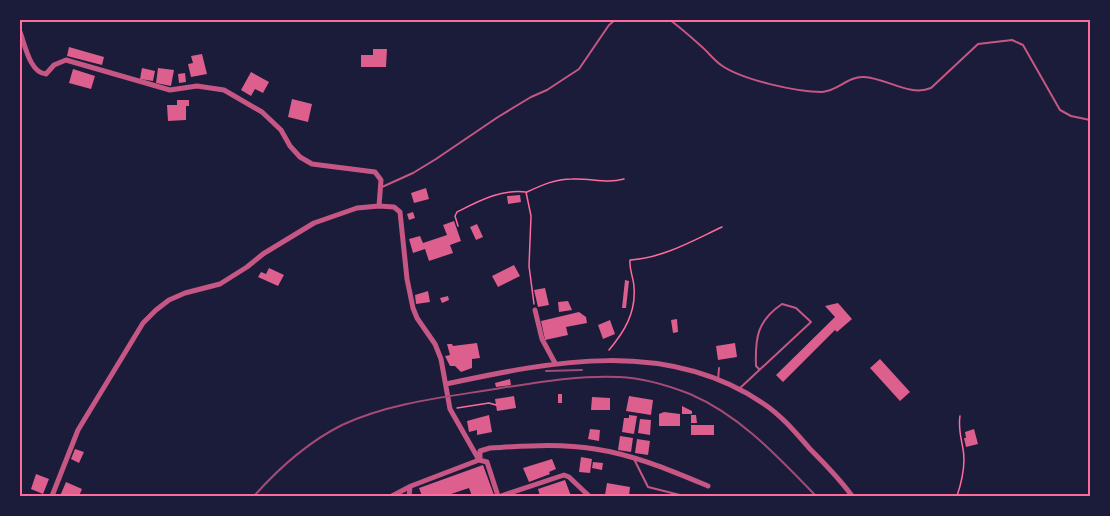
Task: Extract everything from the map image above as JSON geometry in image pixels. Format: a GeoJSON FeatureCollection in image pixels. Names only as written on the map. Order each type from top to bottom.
{"type":"FeatureCollection","features":[{"type":"Feature","properties":{"kind":"street"},"geometry":{"type":"LineString","coordinates":[[20,32],[35,69],[42,74],[46,74],[54,65],[66,60],[170,90],[198,86],[224,90],[262,112],[281,130],[290,146],[300,157],[312,164],[375,172],[381,180],[382,187],[379,206]]}},
{"type":"Feature","properties":{"kind":"street"},"geometry":{"type":"LineString","coordinates":[[52,496],[78,430],[143,323],[156,310],[169,300],[185,293],[220,284],[314,223],[357,208],[379,206],[394,207],[399,213],[413,308],[417,318],[435,344],[450,409],[479,460]]}},
{"type":"Feature","properties":{"kind":"street"},"geometry":{"type":"LineString","coordinates":[[535,310],[542,339],[555,363]]}},
{"type":"Feature","properties":{"kind":"street"},"geometry":{"type":"LineString","coordinates":[[446,384],[555,363],[597,360],[646,362],[681,368],[739,389],[765,405],[786,423],[852,496]]}},
{"type":"Feature","properties":{"kind":"street"},"geometry":{"type":"LineString","coordinates":[[479,460],[480,452],[490,448],[557,446],[596,449],[650,463],[708,486]]}},
{"type":"Feature","properties":{"kind":"street"},"geometry":{"type":"LineString","coordinates":[[392,496],[479,460],[487,462],[500,496],[564,475],[572,479],[589,496]]}},
{"type":"Feature","properties":{"kind":"street"},"geometry":{"type":"LineString","coordinates":[[409,496],[410,487]]}},
{"type":"Feature","properties":{"kind":"street"},"geometry":{"type":"LineString","coordinates":[[521,489],[525,496]]}},
{"type":"Feature","properties":{"kind":"lane"},"geometry":{"type":"LineString","coordinates":[[382,187],[413,173],[498,117],[579,69],[609,25],[615,20]]}},
{"type":"Feature","properties":{"kind":"lane"},"geometry":{"type":"LineString","coordinates":[[670,20],[687,32],[721,66],[776,86],[805,91],[830,91],[858,76],[907,88],[926,90],[931,88],[978,44],[1018,41],[1023,45],[1060,110],[1071,116],[1090,120]]}},
{"type":"Feature","properties":{"kind":"lane"},"geometry":{"type":"LineString","coordinates":[[739,389],[811,322],[796,308],[782,304],[761,323],[757,335],[756,355],[756,366],[759,369]]}},
{"type":"Feature","properties":{"kind":"lane"},"geometry":{"type":"LineString","coordinates":[[718,380],[719,368]]}},
{"type":"Feature","properties":{"kind":"lane"},"geometry":{"type":"LineString","coordinates":[[634,459],[648,487],[684,496]]}},
{"type":"Feature","properties":{"kind":"path"},"geometry":{"type":"LineString","coordinates":[[458,226],[455,214],[492,195],[516,191],[526,192],[544,183],[573,178],[613,182],[624,179]]}},
{"type":"Feature","properties":{"kind":"path"},"geometry":{"type":"LineString","coordinates":[[526,192],[531,216],[529,266],[535,310]]}},
{"type":"Feature","properties":{"kind":"path"},"geometry":{"type":"LineString","coordinates":[[609,350],[621,336],[632,312],[634,288],[629,272],[630,260],[646,259],[662,254],[722,228]]}},
{"type":"Feature","properties":{"kind":"path"},"geometry":{"type":"LineString","coordinates":[[450,409],[489,403],[496,405]]}},
{"type":"Feature","properties":{"kind":"path"},"geometry":{"type":"LineString","coordinates":[[957,496],[963,476],[963,450],[958,427],[960,416]]}},
{"type":"Feature","properties":{"kind":"building"},"geometry":{"type":"Polygon","coordinates":[[[69,47],[104,57],[102,65],[67,56],[69,47]]]}},
{"type":"Feature","properties":{"kind":"building"},"geometry":{"type":"Polygon","coordinates":[[[373,49],[387,49],[386,67],[361,67],[361,55],[373,55],[373,49]]]}},
{"type":"Feature","properties":{"kind":"building"},"geometry":{"type":"Polygon","coordinates":[[[202,54],[207,74],[191,77],[188,64],[193,63],[191,56],[202,54]]]}},
{"type":"Feature","properties":{"kind":"building"},"geometry":{"type":"Polygon","coordinates":[[[142,68],[155,71],[153,81],[140,79],[142,68]]]}},
{"type":"Feature","properties":{"kind":"building"},"geometry":{"type":"Polygon","coordinates":[[[158,68],[174,70],[171,86],[156,83],[158,68]]]}},
{"type":"Feature","properties":{"kind":"building"},"geometry":{"type":"Polygon","coordinates":[[[73,69],[95,76],[91,89],[69,83],[73,69]]]}},
{"type":"Feature","properties":{"kind":"building"},"geometry":{"type":"Polygon","coordinates":[[[251,72],[269,82],[263,93],[255,89],[251,96],[241,90],[251,72]]]}},
{"type":"Feature","properties":{"kind":"building"},"geometry":{"type":"Polygon","coordinates":[[[185,73],[186,82],[179,83],[178,74],[185,73]]]}},
{"type":"Feature","properties":{"kind":"building"},"geometry":{"type":"Polygon","coordinates":[[[292,99],[312,104],[308,122],[288,117],[292,99]]]}},
{"type":"Feature","properties":{"kind":"building"},"geometry":{"type":"Polygon","coordinates":[[[177,100],[189,100],[189,106],[186,106],[186,120],[168,121],[167,105],[177,105],[177,100]]]}},
{"type":"Feature","properties":{"kind":"building"},"geometry":{"type":"Polygon","coordinates":[[[426,188],[429,199],[414,203],[411,193],[426,188]]]}},
{"type":"Feature","properties":{"kind":"building"},"geometry":{"type":"Polygon","coordinates":[[[520,195],[521,202],[508,204],[507,196],[520,195]]]}},
{"type":"Feature","properties":{"kind":"building"},"geometry":{"type":"Polygon","coordinates":[[[413,212],[415,218],[409,220],[407,214],[413,212]]]}},
{"type":"Feature","properties":{"kind":"building"},"geometry":{"type":"Polygon","coordinates":[[[454,221],[461,241],[450,245],[453,253],[429,261],[425,249],[413,253],[409,239],[420,236],[423,243],[447,235],[443,225],[454,221]]]}},
{"type":"Feature","properties":{"kind":"building"},"geometry":{"type":"Polygon","coordinates":[[[477,224],[483,237],[476,240],[470,227],[477,224]]]}},
{"type":"Feature","properties":{"kind":"building"},"geometry":{"type":"Polygon","coordinates":[[[514,265],[520,276],[498,287],[492,276],[514,265]]]}},
{"type":"Feature","properties":{"kind":"building"},"geometry":{"type":"Polygon","coordinates":[[[269,268],[284,275],[278,286],[258,277],[261,272],[266,274],[269,268]]]}},
{"type":"Feature","properties":{"kind":"building"},"geometry":{"type":"Polygon","coordinates":[[[625,280],[629,281],[626,308],[622,308],[625,280]]]}},
{"type":"Feature","properties":{"kind":"building"},"geometry":{"type":"Polygon","coordinates":[[[545,288],[549,305],[538,307],[534,290],[545,288]]]}},
{"type":"Feature","properties":{"kind":"building"},"geometry":{"type":"Polygon","coordinates":[[[428,291],[430,302],[416,304],[415,295],[428,291]]]}},
{"type":"Feature","properties":{"kind":"building"},"geometry":{"type":"Polygon","coordinates":[[[448,296],[449,300],[442,303],[440,298],[448,296]]]}},
{"type":"Feature","properties":{"kind":"building"},"geometry":{"type":"Polygon","coordinates":[[[568,301],[572,310],[559,312],[558,302],[568,301]]]}},
{"type":"Feature","properties":{"kind":"building"},"geometry":{"type":"Polygon","coordinates":[[[838,303],[852,319],[837,332],[835,330],[783,382],[776,375],[835,317],[825,306],[838,303]]]}},
{"type":"Feature","properties":{"kind":"building"},"geometry":{"type":"Polygon","coordinates":[[[579,312],[586,317],[587,323],[566,327],[568,335],[545,340],[541,321],[579,312]]]}},
{"type":"Feature","properties":{"kind":"building"},"geometry":{"type":"Polygon","coordinates":[[[677,319],[678,332],[673,333],[671,320],[677,319]]]}},
{"type":"Feature","properties":{"kind":"building"},"geometry":{"type":"Polygon","coordinates":[[[610,320],[615,334],[603,339],[598,325],[610,320]]]}},
{"type":"Feature","properties":{"kind":"building"},"geometry":{"type":"Polygon","coordinates":[[[477,343],[480,358],[472,359],[472,368],[461,372],[455,366],[450,366],[445,356],[450,355],[447,344],[453,346],[477,343]]]}},
{"type":"Feature","properties":{"kind":"building"},"geometry":{"type":"Polygon","coordinates":[[[735,343],[737,357],[718,360],[716,346],[735,343]]]}},
{"type":"Feature","properties":{"kind":"building"},"geometry":{"type":"Polygon","coordinates":[[[880,359],[910,392],[900,401],[870,368],[880,359]]]}},
{"type":"Feature","properties":{"kind":"building"},"geometry":{"type":"Polygon","coordinates":[[[510,379],[511,385],[496,387],[495,383],[510,379]]]}},
{"type":"Feature","properties":{"kind":"building"},"geometry":{"type":"Polygon","coordinates":[[[558,394],[562,394],[562,403],[558,403],[558,394]]]}},
{"type":"Feature","properties":{"kind":"building"},"geometry":{"type":"Polygon","coordinates":[[[514,396],[516,408],[497,411],[495,399],[514,396]]]}},
{"type":"Feature","properties":{"kind":"building"},"geometry":{"type":"Polygon","coordinates":[[[629,396],[653,400],[651,415],[626,411],[629,396]]]}},
{"type":"Feature","properties":{"kind":"building"},"geometry":{"type":"Polygon","coordinates":[[[592,397],[610,398],[610,410],[591,410],[592,397]]]}},
{"type":"Feature","properties":{"kind":"building"},"geometry":{"type":"Polygon","coordinates":[[[682,406],[692,411],[692,414],[682,414],[682,406]]]}},
{"type":"Feature","properties":{"kind":"building"},"geometry":{"type":"Polygon","coordinates":[[[664,412],[680,414],[680,426],[659,426],[659,414],[664,412]]]}},
{"type":"Feature","properties":{"kind":"building"},"geometry":{"type":"Polygon","coordinates":[[[489,415],[492,432],[477,435],[477,430],[469,432],[467,421],[489,415]]]}},
{"type":"Feature","properties":{"kind":"building"},"geometry":{"type":"Polygon","coordinates":[[[629,415],[637,416],[634,434],[622,432],[624,418],[629,418],[629,415]]]}},
{"type":"Feature","properties":{"kind":"building"},"geometry":{"type":"Polygon","coordinates":[[[691,415],[696,415],[697,423],[691,423],[691,415]]]}},
{"type":"Feature","properties":{"kind":"building"},"geometry":{"type":"Polygon","coordinates":[[[640,419],[651,420],[650,435],[638,433],[640,419]]]}},
{"type":"Feature","properties":{"kind":"building"},"geometry":{"type":"Polygon","coordinates":[[[691,425],[714,425],[714,435],[691,435],[691,425]]]}},
{"type":"Feature","properties":{"kind":"building"},"geometry":{"type":"Polygon","coordinates":[[[590,429],[600,430],[599,441],[588,439],[590,429]]]}},
{"type":"Feature","properties":{"kind":"building"},"geometry":{"type":"Polygon","coordinates":[[[974,429],[978,444],[966,447],[965,432],[974,429]]]}},
{"type":"Feature","properties":{"kind":"building"},"geometry":{"type":"Polygon","coordinates":[[[620,436],[633,438],[631,452],[618,450],[620,436]]]}},
{"type":"Feature","properties":{"kind":"building"},"geometry":{"type":"Polygon","coordinates":[[[637,439],[650,441],[648,455],[635,453],[637,439]]]}},
{"type":"Feature","properties":{"kind":"building"},"geometry":{"type":"Polygon","coordinates":[[[75,449],[84,452],[79,463],[71,459],[75,449]]]}},
{"type":"Feature","properties":{"kind":"building"},"geometry":{"type":"Polygon","coordinates":[[[581,457],[592,459],[590,473],[579,472],[581,457]]]}},
{"type":"Feature","properties":{"kind":"building"},"geometry":{"type":"Polygon","coordinates":[[[552,459],[556,469],[549,472],[550,474],[529,482],[523,468],[552,459]]]}},
{"type":"Feature","properties":{"kind":"building"},"geometry":{"type":"Polygon","coordinates":[[[593,462],[603,463],[602,470],[592,468],[593,462]]]}},
{"type":"Feature","properties":{"kind":"building"},"geometry":{"type":"Polygon","coordinates":[[[483,465],[494,495],[472,496],[469,488],[445,496],[422,496],[419,488],[483,465]]]}},
{"type":"Feature","properties":{"kind":"building"},"geometry":{"type":"Polygon","coordinates":[[[36,474],[49,479],[43,494],[31,489],[36,474]]]}},
{"type":"Feature","properties":{"kind":"building"},"geometry":{"type":"Polygon","coordinates":[[[565,480],[571,496],[540,496],[538,489],[565,480]]]}},
{"type":"Feature","properties":{"kind":"building"},"geometry":{"type":"Polygon","coordinates":[[[66,482],[82,489],[79,496],[60,496],[66,482]]]}},
{"type":"Feature","properties":{"kind":"building"},"geometry":{"type":"Polygon","coordinates":[[[607,483],[630,487],[629,496],[605,495],[607,483]]]}},
{"type":"Feature","properties":{"kind":"railway"},"geometry":{"type":"LineString","coordinates":[[546,371],[582,370]]}},
{"type":"Feature","properties":{"kind":"railway"},"geometry":{"type":"LineString","coordinates":[[254,496],[274,475],[306,448],[329,432],[361,417],[440,398],[545,381],[604,377],[637,379],[655,383],[690,394],[708,403],[758,439],[816,496]]}}]}
